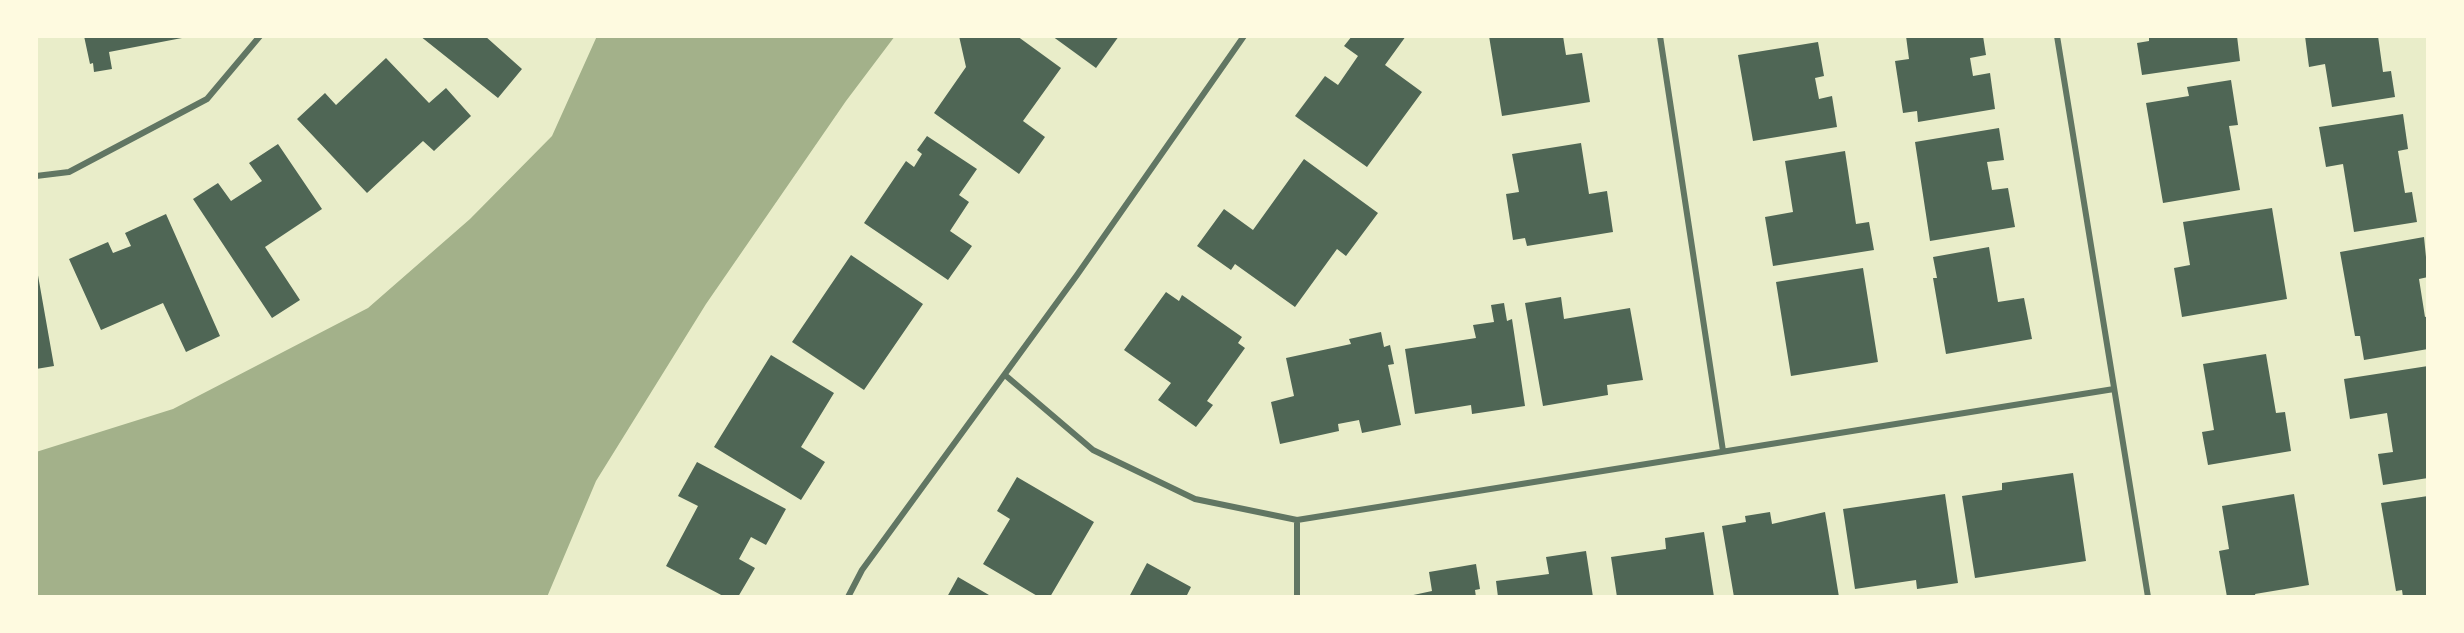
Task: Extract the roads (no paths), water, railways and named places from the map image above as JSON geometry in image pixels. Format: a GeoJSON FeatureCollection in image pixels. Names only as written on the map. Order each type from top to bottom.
{"type":"FeatureCollection","features":[{"type":"Feature","properties":{"kind":"street"},"geometry":{"type":"LineString","coordinates":[[36,176],[69,172],[207,99],[260,36]]}},
{"type":"Feature","properties":{"kind":"street"},"geometry":{"type":"LineString","coordinates":[[848,597],[862,570],[1005,375],[1244,36]]}},
{"type":"Feature","properties":{"kind":"street"},"geometry":{"type":"LineString","coordinates":[[1660,36],[1723,451]]}},
{"type":"Feature","properties":{"kind":"street"},"geometry":{"type":"LineString","coordinates":[[2057,36],[2148,597]]}},
{"type":"Feature","properties":{"kind":"street"},"geometry":{"type":"LineString","coordinates":[[1005,375],[1093,450],[1195,499],[1297,520],[2114,388]]}},
{"type":"Feature","properties":{"kind":"street"},"geometry":{"type":"LineString","coordinates":[[1297,520],[1297,597]]}}]}
